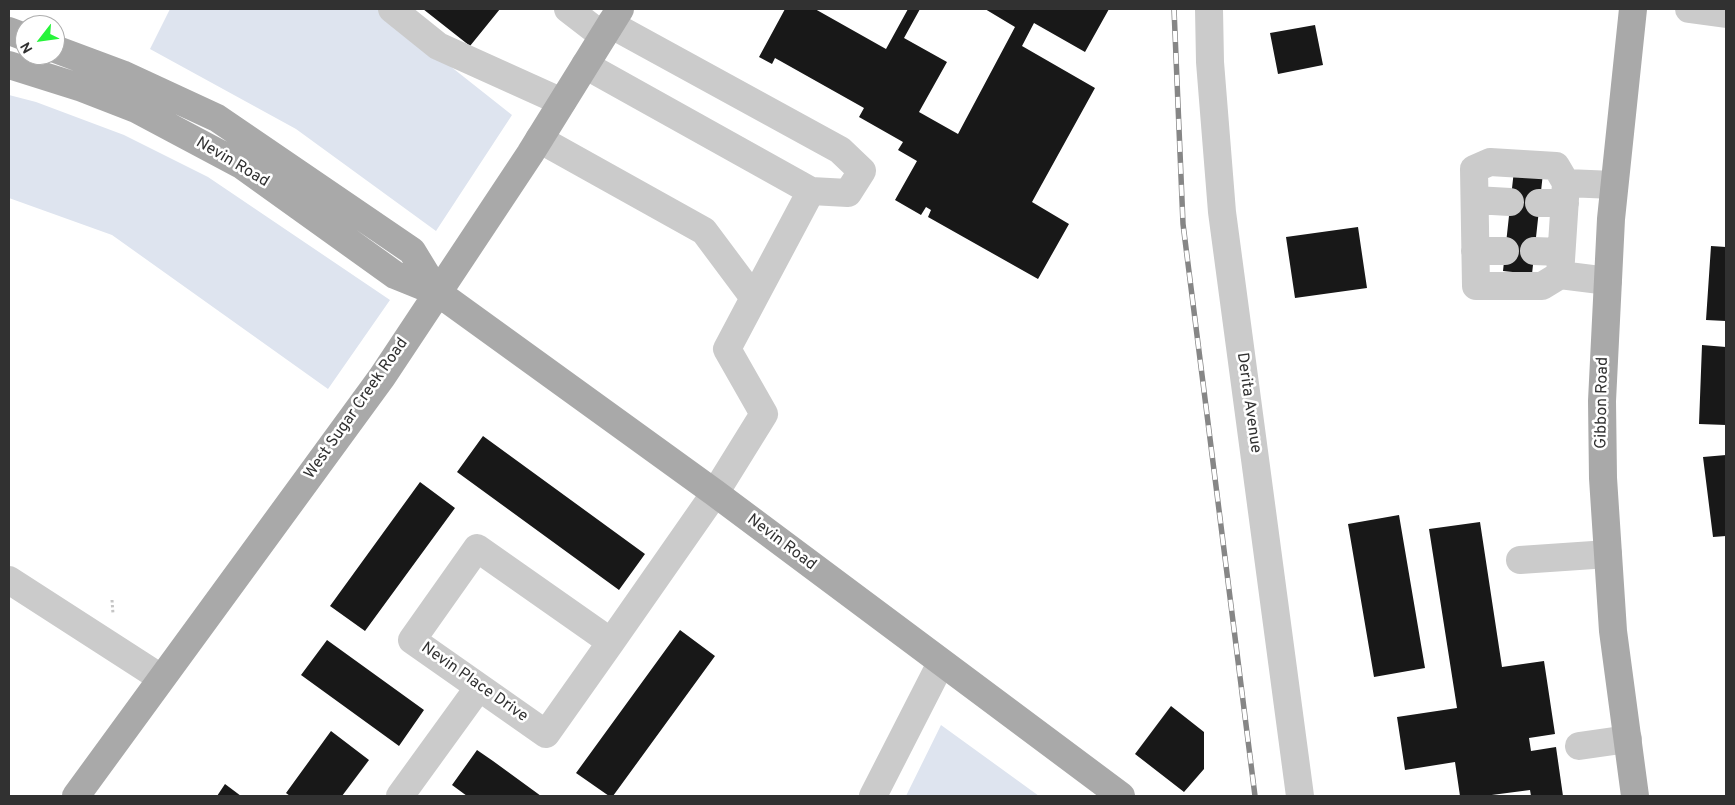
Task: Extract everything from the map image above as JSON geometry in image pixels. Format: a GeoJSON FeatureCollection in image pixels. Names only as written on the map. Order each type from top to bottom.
{"type":"FeatureCollection","features":[{"type":"Feature","properties":{"kind":"main road","name":"Gibbon Road"},"geometry":{"type":"LineString","coordinates":[[1633,9],[1614,185],[1602,401],[1603,478],[1613,631],[1635,796]]}},
{"type":"Feature","properties":{"kind":"main road","name":"West Sugar Creek Road"},"geometry":{"type":"LineString","coordinates":[[76,796],[382,377],[539,139],[611,23]]}},
{"type":"Feature","properties":{"kind":"main road","name":"Nevin Road"},"geometry":{"type":"LineString","coordinates":[[65,53],[122,74],[217,118],[412,251],[438,292]]}},
{"type":"Feature","properties":{"kind":"main road","name":"Nevin Road"},"geometry":{"type":"LineString","coordinates":[[9,65],[82,88],[136,109],[243,166],[395,276],[438,292],[715,493],[1121,796]]}},
{"type":"Feature","properties":{"kind":"street"},"geometry":{"type":"LineString","coordinates":[[392,9],[438,46],[562,102]]}},
{"type":"Feature","properties":{"kind":"street"},"geometry":{"type":"LineString","coordinates":[[568,9],[611,23],[840,150],[862,170],[848,193],[811,190],[585,65]]}},
{"type":"Feature","properties":{"kind":"street","name":"Derita Avenue"},"geometry":{"type":"LineString","coordinates":[[1209,9],[1210,62],[1222,212],[1300,796]]}},
{"type":"Feature","properties":{"kind":"street"},"geometry":{"type":"LineString","coordinates":[[1689,9],[1726,14]]}},
{"type":"Feature","properties":{"kind":"street"},"geometry":{"type":"LineString","coordinates":[[539,139],[704,231],[754,298],[811,190]]}},
{"type":"Feature","properties":{"kind":"street"},"geometry":{"type":"LineString","coordinates":[[1490,162],[1556,166],[1557,196],[1560,263],[1542,286],[1476,286],[1474,169],[1490,162]]}},
{"type":"Feature","properties":{"kind":"street"},"geometry":{"type":"LineString","coordinates":[[1557,196],[1614,185]]}},
{"type":"Feature","properties":{"kind":"street"},"geometry":{"type":"LineString","coordinates":[[1475,200],[1510,202]]}},
{"type":"Feature","properties":{"kind":"street"},"geometry":{"type":"LineString","coordinates":[[1475,251],[1505,251]]}},
{"type":"Feature","properties":{"kind":"street"},"geometry":{"type":"LineString","coordinates":[[1534,251],[1608,281]]}},
{"type":"Feature","properties":{"kind":"street","name":"Nevin Place Drive"},"geometry":{"type":"LineString","coordinates":[[611,642],[477,548],[412,640],[546,734],[611,642],[715,493],[764,414],[727,349],[754,298]]}},
{"type":"Feature","properties":{"kind":"street"},"geometry":{"type":"LineString","coordinates":[[1520,560],[1608,554]]}},
{"type":"Feature","properties":{"kind":"street"},"geometry":{"type":"LineString","coordinates":[[9,580],[161,678]]}},
{"type":"Feature","properties":{"kind":"street"},"geometry":{"type":"LineString","coordinates":[[874,796],[941,663]]}},
{"type":"Feature","properties":{"kind":"street"},"geometry":{"type":"LineString","coordinates":[[400,796],[479,687]]}},
{"type":"Feature","properties":{"kind":"street"},"geometry":{"type":"LineString","coordinates":[[1579,746],[1628,739]]}},
{"type":"Feature","properties":{"kind":"shaded area"},"geometry":{"type":"Polygon","coordinates":[[[170,9],[378,9],[512,115],[436,231],[296,129],[150,49],[170,9]]]}},
{"type":"Feature","properties":{"kind":"shaded area"},"geometry":{"type":"Polygon","coordinates":[[[9,95],[36,102],[124,135],[208,177],[390,300],[328,389],[112,235],[9,198],[9,95]]]}},
{"type":"Feature","properties":{"kind":"shaded area"},"geometry":{"type":"Polygon","coordinates":[[[941,725],[1039,796],[906,796],[941,725]]]}},
{"type":"Feature","properties":{"kind":"building"},"geometry":{"type":"Polygon","coordinates":[[[423,9],[500,9],[470,46],[423,9]]]}},
{"type":"Feature","properties":{"kind":"building"},"geometry":{"type":"Polygon","coordinates":[[[785,9],[815,9],[886,49],[908,9],[920,9],[904,38],[947,62],[919,112],[958,134],[1015,27],[985,9],[1109,9],[1085,52],[1034,23],[1022,46],[1095,88],[1032,202],[1069,224],[1038,279],[928,217],[931,210],[926,207],[921,215],[895,200],[917,161],[898,150],[903,142],[859,117],[864,108],[775,58],[772,64],[759,57],[785,9]]]}},
{"type":"Feature","properties":{"kind":"building"},"geometry":{"type":"Polygon","coordinates":[[[1315,25],[1323,65],[1278,74],[1270,33],[1315,25]]]}},
{"type":"Feature","properties":{"kind":"building"},"geometry":{"type":"Polygon","coordinates":[[[1514,170],[1543,173],[1532,274],[1503,271],[1514,170]]]}},
{"type":"Feature","properties":{"kind":"building"},"geometry":{"type":"Polygon","coordinates":[[[1358,227],[1367,288],[1295,298],[1286,237],[1358,227]]]}},
{"type":"Feature","properties":{"kind":"building"},"geometry":{"type":"Polygon","coordinates":[[[1711,246],[1726,247],[1726,321],[1706,320],[1711,246]]]}},
{"type":"Feature","properties":{"kind":"building"},"geometry":{"type":"Polygon","coordinates":[[[1702,345],[1726,347],[1726,425],[1699,424],[1702,345]]]}},
{"type":"Feature","properties":{"kind":"building"},"geometry":{"type":"Polygon","coordinates":[[[483,436],[645,554],[619,590],[457,472],[483,436]]]}},
{"type":"Feature","properties":{"kind":"building"},"geometry":{"type":"Polygon","coordinates":[[[1726,455],[1726,536],[1713,537],[1703,457],[1726,455]]]}},
{"type":"Feature","properties":{"kind":"building"},"geometry":{"type":"Polygon","coordinates":[[[420,482],[455,508],[365,631],[330,606],[420,482]]]}},
{"type":"Feature","properties":{"kind":"building"},"geometry":{"type":"Polygon","coordinates":[[[1399,515],[1425,668],[1374,677],[1348,524],[1399,515]]]}},
{"type":"Feature","properties":{"kind":"building"},"geometry":{"type":"Polygon","coordinates":[[[1480,522],[1502,667],[1544,661],[1555,734],[1529,738],[1531,751],[1556,747],[1563,796],[1531,796],[1530,790],[1484,796],[1460,796],[1455,762],[1405,770],[1397,717],[1457,708],[1429,529],[1480,522]]]}},
{"type":"Feature","properties":{"kind":"building"},"geometry":{"type":"Polygon","coordinates":[[[680,630],[715,656],[613,796],[609,796],[576,773],[680,630]]]}},
{"type":"Feature","properties":{"kind":"building"},"geometry":{"type":"Polygon","coordinates":[[[327,640],[424,710],[399,746],[301,675],[327,640]]]}},
{"type":"Feature","properties":{"kind":"building"},"geometry":{"type":"Polygon","coordinates":[[[1171,706],[1204,732],[1204,769],[1184,792],[1135,754],[1171,706]]]}},
{"type":"Feature","properties":{"kind":"building"},"geometry":{"type":"Polygon","coordinates":[[[331,731],[369,760],[342,796],[290,796],[286,793],[331,731]]]}},
{"type":"Feature","properties":{"kind":"building"},"geometry":{"type":"Polygon","coordinates":[[[477,750],[541,796],[467,796],[452,785],[477,750]]]}},
{"type":"Feature","properties":{"kind":"building"},"geometry":{"type":"Polygon","coordinates":[[[225,784],[241,796],[217,796],[225,784]]]}},
{"type":"Feature","properties":{"kind":"railway"},"geometry":{"type":"LineString","coordinates":[[1174,9],[1183,224],[1255,796]]}}]}
